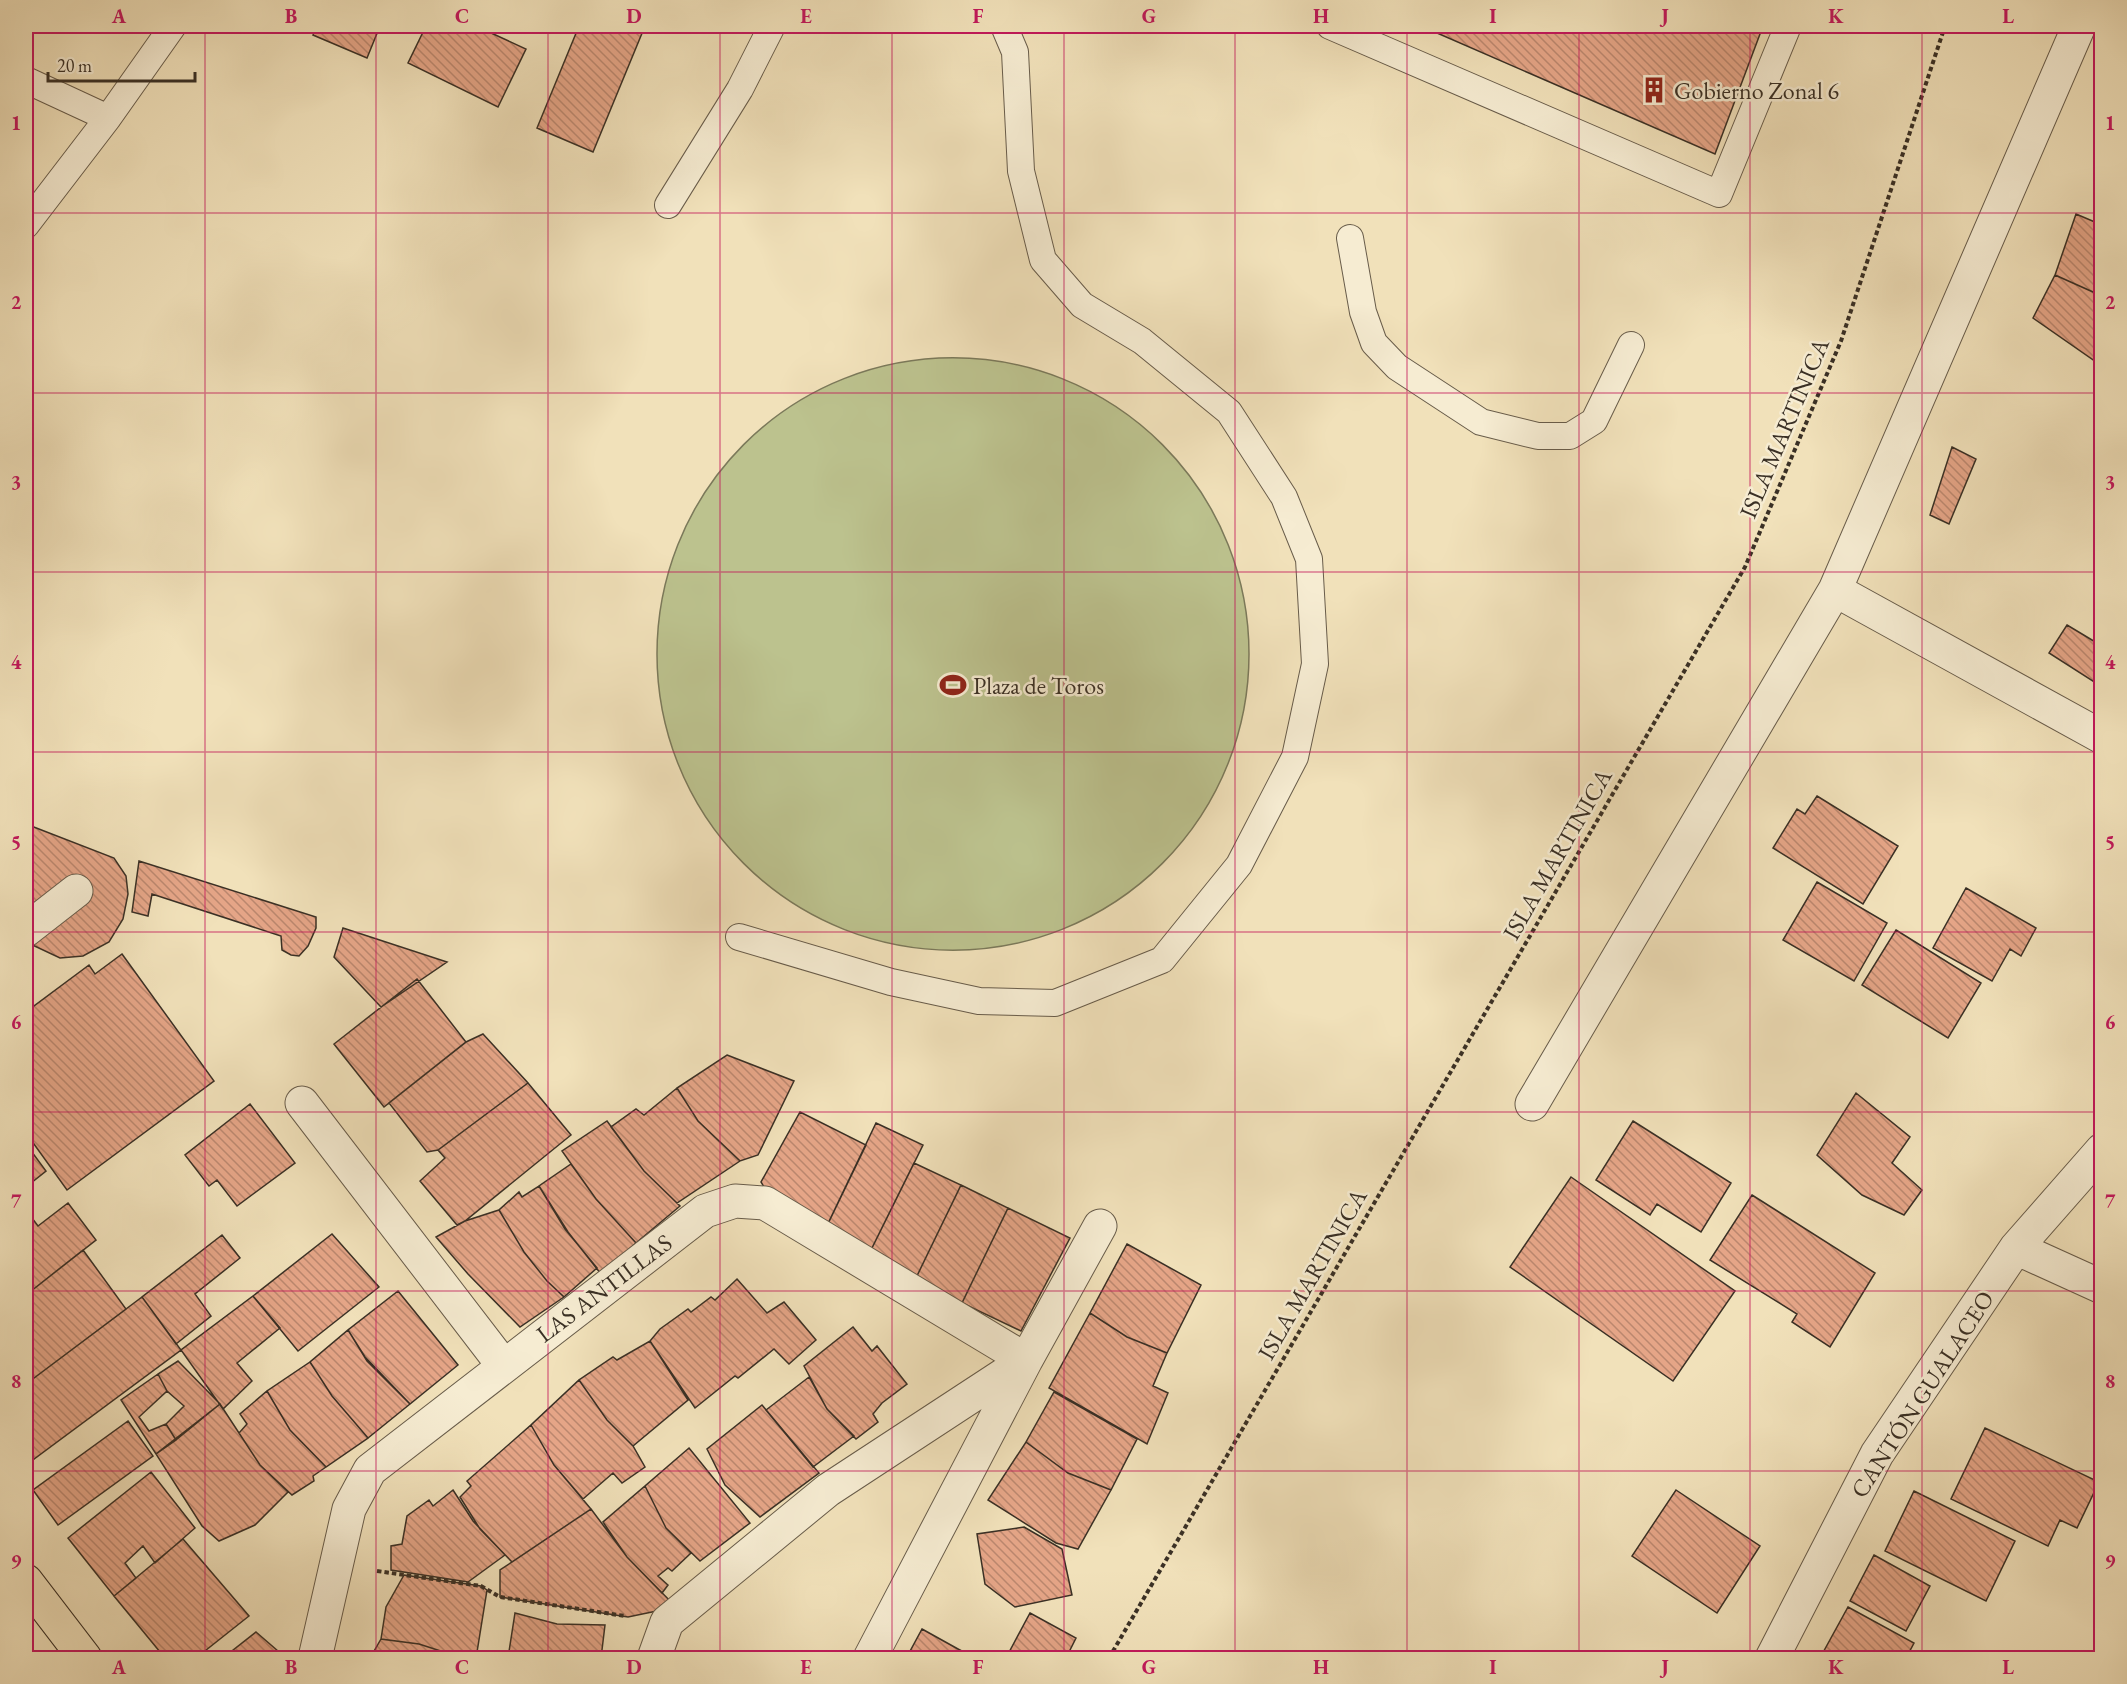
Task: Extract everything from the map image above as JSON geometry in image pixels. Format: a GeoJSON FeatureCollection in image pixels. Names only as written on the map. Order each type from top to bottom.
{"type":"FeatureCollection","features":[{"type":"Feature","properties":{"kind":"main road"},"geometry":{"type":"LineString","coordinates":[[26,1581],[85,1659]]}},
{"type":"Feature","properties":{"kind":"street"},"geometry":{"type":"LineString","coordinates":[[1532,1104],[1835,590],[2079,26]]}},
{"type":"Feature","properties":{"kind":"street"},"geometry":{"type":"LineString","coordinates":[[1835,590],[2102,737]]}},
{"type":"Feature","properties":{"kind":"street"},"geometry":{"type":"LineString","coordinates":[[26,930],[76,891]]}},
{"type":"Feature","properties":{"kind":"street"},"geometry":{"type":"LineString","coordinates":[[302,1103],[503,1365]]}},
{"type":"Feature","properties":{"kind":"street","name":"CANTÓN GUALACEO"},"geometry":{"type":"LineString","coordinates":[[1772,1659],[1877,1454],[2016,1248],[2102,1150]]}},
{"type":"Feature","properties":{"kind":"street","name":"LAS ANTILLAS"},"geometry":{"type":"LineString","coordinates":[[315,1659],[349,1509],[370,1470],[705,1211],[735,1201],[765,1203],[1026,1360]]}},
{"type":"Feature","properties":{"kind":"street"},"geometry":{"type":"LineString","coordinates":[[870,1659],[1026,1360],[1100,1226]]}},
{"type":"Feature","properties":{"kind":"street"},"geometry":{"type":"LineString","coordinates":[[2016,1248],[2102,1287]]}},
{"type":"Feature","properties":{"kind":"street"},"geometry":{"type":"LineString","coordinates":[[654,1659],[667,1622],[828,1490],[1026,1360]]}},
{"type":"Feature","properties":{"kind":"lane"},"geometry":{"type":"LineString","coordinates":[[26,225],[108,118],[173,26]]}},
{"type":"Feature","properties":{"kind":"lane"},"geometry":{"type":"LineString","coordinates":[[668,205],[740,89],[772,26]]}},
{"type":"Feature","properties":{"kind":"lane"},"geometry":{"type":"LineString","coordinates":[[739,937],[891,982],[980,1001],[1055,1003],[1162,960],[1239,865],[1295,758],[1315,664],[1309,559],[1284,497],[1229,412],[1142,341],[1082,305],[1043,260],[1021,171],[1015,52],[1004,26]]}},
{"type":"Feature","properties":{"kind":"lane"},"geometry":{"type":"LineString","coordinates":[[1330,26],[1719,194],[1788,26]]}},
{"type":"Feature","properties":{"kind":"lane"},"geometry":{"type":"LineString","coordinates":[[26,80],[108,118]]}},
{"type":"Feature","properties":{"kind":"lane"},"geometry":{"type":"LineString","coordinates":[[1350,238],[1363,312],[1374,343],[1397,367],[1481,423],[1538,436],[1570,436],[1594,421],[1630,345]]}},
{"type":"Feature","properties":{"kind":"path","name":"ISLA MARTINICA"},"geometry":{"type":"LineString","coordinates":[[1109,1659],[1745,567],[1840,341],[1945,26]]}},
{"type":"Feature","properties":{"kind":"path"},"geometry":{"type":"LineString","coordinates":[[337,1566],[481,1586],[500,1597],[667,1622]]}},
{"type":"Feature","properties":{"kind":"green space","name":"Plaza de Toros"},"geometry":{"type":"Polygon","coordinates":[[[953,358],[982,359],[1011,364],[1066,381],[1093,393],[1117,408],[1141,425],[1162,445],[1182,466],[1199,490],[1214,514],[1226,541],[1243,596],[1248,625],[1248,683],[1243,712],[1226,767],[1214,794],[1199,818],[1182,842],[1162,863],[1141,883],[1117,900],[1093,915],[1066,927],[1011,944],[982,949],[953,950],[924,949],[895,944],[840,927],[813,915],[789,900],[765,883],[744,863],[724,842],[707,818],[692,794],[680,767],[663,712],[658,683],[657,654],[658,625],[663,596],[680,541],[692,514],[707,490],[724,466],[744,445],[765,425],[789,408],[813,393],[840,381],[895,364],[924,359],[953,358]]]}},
{"type":"Feature","properties":{"kind":"building"},"geometry":{"type":"Polygon","coordinates":[[[317,26],[380,26],[367,58],[313,35],[317,26]]]}},
{"type":"Feature","properties":{"kind":"building"},"geometry":{"type":"Polygon","coordinates":[[[426,26],[476,26],[526,49],[498,107],[408,63],[426,26]]]}},
{"type":"Feature","properties":{"kind":"building"},"geometry":{"type":"Polygon","coordinates":[[[579,26],[645,26],[593,152],[537,128],[579,26]]]}},
{"type":"Feature","properties":{"kind":"building","name":"Gobierno Zonal 6"},"geometry":{"type":"Polygon","coordinates":[[[1421,26],[1763,26],[1715,154],[1421,26]]]}},
{"type":"Feature","properties":{"kind":"building"},"geometry":{"type":"Polygon","coordinates":[[[2076,214],[2102,225],[2102,296],[2055,275],[2076,214]]]}},
{"type":"Feature","properties":{"kind":"building"},"geometry":{"type":"Polygon","coordinates":[[[2055,275],[2102,296],[2102,366],[2033,318],[2055,275]]]}},
{"type":"Feature","properties":{"kind":"building"},"geometry":{"type":"Polygon","coordinates":[[[1952,447],[1976,459],[1949,524],[1930,515],[1952,447]]]}},
{"type":"Feature","properties":{"kind":"building"},"geometry":{"type":"Polygon","coordinates":[[[2067,625],[2102,646],[2102,687],[2049,653],[2067,625]]]}},
{"type":"Feature","properties":{"kind":"building"},"geometry":{"type":"Polygon","coordinates":[[[1817,796],[1898,846],[1863,904],[1773,848],[1797,809],[1805,814],[1817,796]]]}},
{"type":"Feature","properties":{"kind":"building"},"geometry":{"type":"Polygon","coordinates":[[[26,824],[114,858],[126,876],[128,894],[123,919],[109,942],[83,956],[60,958],[26,942],[26,824]]]}},
{"type":"Feature","properties":{"kind":"building"},"geometry":{"type":"Polygon","coordinates":[[[139,861],[316,917],[316,928],[308,946],[299,956],[282,950],[281,936],[152,894],[148,916],[132,912],[139,861]]]}},
{"type":"Feature","properties":{"kind":"building"},"geometry":{"type":"Polygon","coordinates":[[[1817,882],[1887,923],[1854,981],[1783,940],[1817,882]]]}},
{"type":"Feature","properties":{"kind":"building"},"geometry":{"type":"Polygon","coordinates":[[[1966,888],[2036,928],[2021,956],[2010,949],[1992,981],[1933,948],[1966,888]]]}},
{"type":"Feature","properties":{"kind":"building"},"geometry":{"type":"Polygon","coordinates":[[[343,928],[447,962],[381,1007],[334,957],[343,928]]]}},
{"type":"Feature","properties":{"kind":"building"},"geometry":{"type":"Polygon","coordinates":[[[1896,930],[1981,983],[1948,1038],[1862,985],[1896,930]]]}},
{"type":"Feature","properties":{"kind":"building"},"geometry":{"type":"Polygon","coordinates":[[[122,954],[214,1081],[67,1190],[26,1133],[26,1108],[32,1103],[26,1095],[28,1079],[26,1075],[26,1012],[89,965],[95,974],[122,954]]]}},
{"type":"Feature","properties":{"kind":"building"},"geometry":{"type":"Polygon","coordinates":[[[417,979],[466,1042],[384,1107],[334,1044],[417,979]]]}},
{"type":"Feature","properties":{"kind":"building"},"geometry":{"type":"Polygon","coordinates":[[[483,1034],[528,1083],[438,1150],[427,1152],[389,1103],[466,1042],[483,1034]]]}},
{"type":"Feature","properties":{"kind":"building"},"geometry":{"type":"Polygon","coordinates":[[[727,1055],[794,1081],[758,1155],[740,1161],[698,1121],[677,1088],[727,1055]]]}},
{"type":"Feature","properties":{"kind":"building"},"geometry":{"type":"Polygon","coordinates":[[[528,1083],[571,1135],[465,1221],[457,1225],[420,1181],[445,1158],[438,1150],[528,1083]]]}},
{"type":"Feature","properties":{"kind":"building"},"geometry":{"type":"Polygon","coordinates":[[[677,1088],[698,1121],[740,1161],[677,1203],[644,1171],[611,1127],[636,1109],[644,1115],[677,1088]]]}},
{"type":"Feature","properties":{"kind":"building"},"geometry":{"type":"Polygon","coordinates":[[[1856,1093],[1910,1137],[1892,1163],[1922,1190],[1904,1215],[1862,1195],[1817,1155],[1856,1093]]]}},
{"type":"Feature","properties":{"kind":"building"},"geometry":{"type":"Polygon","coordinates":[[[250,1104],[295,1163],[237,1206],[217,1180],[209,1186],[185,1155],[250,1104]]]}},
{"type":"Feature","properties":{"kind":"building"},"geometry":{"type":"Polygon","coordinates":[[[800,1112],[866,1145],[824,1232],[775,1205],[761,1182],[800,1112]]]}},
{"type":"Feature","properties":{"kind":"building"},"geometry":{"type":"Polygon","coordinates":[[[607,1121],[644,1171],[680,1206],[636,1243],[596,1199],[562,1151],[607,1121]]]}},
{"type":"Feature","properties":{"kind":"building"},"geometry":{"type":"Polygon","coordinates":[[[1633,1121],[1731,1183],[1701,1232],[1657,1204],[1650,1215],[1596,1180],[1633,1121]]]}},
{"type":"Feature","properties":{"kind":"building"},"geometry":{"type":"Polygon","coordinates":[[[876,1123],[923,1145],[869,1254],[824,1232],[876,1123]]]}},
{"type":"Feature","properties":{"kind":"building"},"geometry":{"type":"Polygon","coordinates":[[[26,1144],[46,1171],[26,1187],[26,1144]]]}},
{"type":"Feature","properties":{"kind":"building"},"geometry":{"type":"Polygon","coordinates":[[[914,1163],[961,1185],[915,1280],[869,1254],[914,1163]]]}},
{"type":"Feature","properties":{"kind":"building"},"geometry":{"type":"Polygon","coordinates":[[[571,1164],[596,1199],[636,1243],[601,1274],[568,1232],[539,1186],[571,1164]]]}},
{"type":"Feature","properties":{"kind":"building"},"geometry":{"type":"Polygon","coordinates":[[[1571,1177],[1735,1291],[1673,1381],[1510,1267],[1571,1177]]]}},
{"type":"Feature","properties":{"kind":"building"},"geometry":{"type":"Polygon","coordinates":[[[961,1185],[1008,1208],[962,1303],[915,1280],[961,1185]]]}},
{"type":"Feature","properties":{"kind":"building"},"geometry":{"type":"Polygon","coordinates":[[[539,1186],[565,1229],[597,1268],[564,1297],[547,1281],[524,1252],[499,1210],[519,1192],[522,1197],[539,1186]]]}},
{"type":"Feature","properties":{"kind":"building"},"geometry":{"type":"Polygon","coordinates":[[[1752,1195],[1875,1273],[1830,1347],[1792,1322],[1797,1314],[1710,1260],[1752,1195]]]}},
{"type":"Feature","properties":{"kind":"building"},"geometry":{"type":"Polygon","coordinates":[[[68,1203],[96,1240],[26,1295],[26,1210],[38,1226],[68,1203]]]}},
{"type":"Feature","properties":{"kind":"building"},"geometry":{"type":"Polygon","coordinates":[[[1008,1208],[1070,1238],[1021,1331],[962,1303],[1008,1208]]]}},
{"type":"Feature","properties":{"kind":"building"},"geometry":{"type":"Polygon","coordinates":[[[499,1210],[524,1252],[547,1281],[564,1297],[520,1327],[468,1274],[436,1237],[465,1221],[499,1210]]]}},
{"type":"Feature","properties":{"kind":"building"},"geometry":{"type":"Polygon","coordinates":[[[332,1234],[379,1287],[298,1351],[253,1296],[332,1234]]]}},
{"type":"Feature","properties":{"kind":"building"},"geometry":{"type":"Polygon","coordinates":[[[222,1235],[240,1258],[195,1294],[211,1316],[176,1344],[142,1297],[222,1235]]]}},
{"type":"Feature","properties":{"kind":"building"},"geometry":{"type":"Polygon","coordinates":[[[1127,1244],[1201,1285],[1167,1353],[1127,1337],[1090,1313],[1127,1244]]]}},
{"type":"Feature","properties":{"kind":"building"},"geometry":{"type":"Polygon","coordinates":[[[83,1250],[126,1309],[26,1384],[26,1295],[83,1250]]]}},
{"type":"Feature","properties":{"kind":"building"},"geometry":{"type":"Polygon","coordinates":[[[737,1279],[767,1313],[784,1302],[816,1340],[789,1364],[774,1349],[695,1408],[650,1341],[660,1329],[688,1309],[691,1312],[711,1297],[715,1300],[737,1279]]]}},
{"type":"Feature","properties":{"kind":"building"},"geometry":{"type":"Polygon","coordinates":[[[398,1291],[458,1365],[410,1404],[367,1361],[348,1330],[398,1291]]]}},
{"type":"Feature","properties":{"kind":"building"},"geometry":{"type":"Polygon","coordinates":[[[253,1296],[280,1328],[237,1363],[252,1381],[223,1409],[181,1350],[253,1296]]]}},
{"type":"Feature","properties":{"kind":"building"},"geometry":{"type":"Polygon","coordinates":[[[142,1297],[181,1350],[26,1465],[26,1384],[142,1297]]]}},
{"type":"Feature","properties":{"kind":"building"},"geometry":{"type":"Polygon","coordinates":[[[1090,1313],[1127,1337],[1167,1353],[1153,1386],[1168,1393],[1147,1444],[1049,1388],[1090,1313]]]}},
{"type":"Feature","properties":{"kind":"building"},"geometry":{"type":"Polygon","coordinates":[[[853,1327],[872,1351],[877,1346],[907,1384],[882,1403],[873,1414],[878,1422],[856,1439],[827,1409],[804,1366],[853,1327]]]}},
{"type":"Feature","properties":{"kind":"building"},"geometry":{"type":"Polygon","coordinates":[[[348,1330],[365,1357],[410,1404],[368,1438],[332,1396],[310,1362],[348,1330]]]}},
{"type":"Feature","properties":{"kind":"building"},"geometry":{"type":"Polygon","coordinates":[[[650,1341],[688,1400],[633,1446],[607,1420],[579,1380],[613,1357],[617,1360],[650,1341]]]}},
{"type":"Feature","properties":{"kind":"building"},"geometry":{"type":"Polygon","coordinates":[[[178,1361],[220,1404],[176,1440],[166,1424],[184,1406],[167,1391],[158,1374],[178,1361]]]}},
{"type":"Feature","properties":{"kind":"building"},"geometry":{"type":"Polygon","coordinates":[[[310,1362],[332,1396],[368,1438],[326,1467],[290,1430],[267,1391],[310,1362]]]}},
{"type":"Feature","properties":{"kind":"building"},"geometry":{"type":"Polygon","coordinates":[[[158,1374],[167,1391],[139,1417],[149,1431],[166,1424],[176,1440],[156,1454],[121,1400],[158,1374]]]}},
{"type":"Feature","properties":{"kind":"building"},"geometry":{"type":"Polygon","coordinates":[[[809,1377],[827,1409],[854,1436],[813,1467],[766,1410],[809,1377]]]}},
{"type":"Feature","properties":{"kind":"building"},"geometry":{"type":"Polygon","coordinates":[[[579,1380],[607,1420],[633,1446],[645,1467],[622,1483],[613,1473],[583,1499],[554,1465],[531,1425],[579,1380]]]}},
{"type":"Feature","properties":{"kind":"building"},"geometry":{"type":"Polygon","coordinates":[[[267,1391],[290,1430],[326,1467],[313,1476],[314,1481],[292,1495],[260,1465],[239,1433],[247,1424],[240,1414],[267,1391]]]}},
{"type":"Feature","properties":{"kind":"building"},"geometry":{"type":"Polygon","coordinates":[[[1054,1392],[1137,1439],[1111,1490],[1068,1473],[1026,1442],[1054,1392]]]}},
{"type":"Feature","properties":{"kind":"building"},"geometry":{"type":"Polygon","coordinates":[[[220,1404],[260,1465],[288,1492],[255,1525],[219,1541],[202,1526],[156,1454],[220,1404]]]}},
{"type":"Feature","properties":{"kind":"building"},"geometry":{"type":"Polygon","coordinates":[[[762,1405],[819,1473],[760,1517],[725,1485],[707,1449],[762,1405]]]}},
{"type":"Feature","properties":{"kind":"building"},"geometry":{"type":"Polygon","coordinates":[[[128,1421],[153,1456],[58,1525],[33,1490],[128,1421]]]}},
{"type":"Feature","properties":{"kind":"building"},"geometry":{"type":"Polygon","coordinates":[[[531,1425],[554,1465],[591,1509],[512,1562],[480,1529],[460,1497],[471,1486],[467,1481],[531,1425]]]}},
{"type":"Feature","properties":{"kind":"building"},"geometry":{"type":"Polygon","coordinates":[[[1985,1428],[2099,1482],[2077,1528],[2060,1520],[2048,1546],[1951,1499],[1985,1428]]]}},
{"type":"Feature","properties":{"kind":"building"},"geometry":{"type":"Polygon","coordinates":[[[1026,1442],[1068,1473],[1111,1490],[1078,1549],[1056,1543],[988,1500],[1026,1442]]]}},
{"type":"Feature","properties":{"kind":"building"},"geometry":{"type":"Polygon","coordinates":[[[689,1448],[750,1523],[700,1561],[666,1528],[645,1486],[689,1448]]]}},
{"type":"Feature","properties":{"kind":"building"},"geometry":{"type":"Polygon","coordinates":[[[151,1472],[195,1528],[155,1563],[143,1546],[125,1563],[136,1578],[114,1596],[68,1538],[151,1472]]]}},
{"type":"Feature","properties":{"kind":"building"},"geometry":{"type":"Polygon","coordinates":[[[645,1486],[666,1528],[691,1553],[672,1571],[668,1568],[658,1576],[668,1585],[662,1593],[627,1557],[603,1522],[645,1486]]]}},
{"type":"Feature","properties":{"kind":"building"},"geometry":{"type":"Polygon","coordinates":[[[453,1490],[473,1521],[505,1555],[468,1582],[391,1570],[391,1546],[402,1544],[407,1516],[429,1500],[433,1506],[453,1490]]]}},
{"type":"Feature","properties":{"kind":"building"},"geometry":{"type":"Polygon","coordinates":[[[1676,1490],[1760,1546],[1717,1613],[1632,1556],[1676,1490]]]}},
{"type":"Feature","properties":{"kind":"building"},"geometry":{"type":"Polygon","coordinates":[[[1914,1491],[2015,1541],[1986,1601],[1885,1551],[1914,1491]]]}},
{"type":"Feature","properties":{"kind":"building"},"geometry":{"type":"Polygon","coordinates":[[[591,1509],[627,1557],[676,1607],[628,1617],[500,1597],[500,1570],[591,1509]]]}},
{"type":"Feature","properties":{"kind":"building"},"geometry":{"type":"Polygon","coordinates":[[[1024,1527],[1062,1549],[1072,1595],[1015,1607],[985,1584],[977,1534],[1024,1527]]]}},
{"type":"Feature","properties":{"kind":"building"},"geometry":{"type":"Polygon","coordinates":[[[183,1539],[249,1616],[196,1658],[165,1658],[114,1596],[183,1539]]]}},
{"type":"Feature","properties":{"kind":"building"},"geometry":{"type":"Polygon","coordinates":[[[1874,1555],[1930,1586],[1906,1631],[1850,1601],[1874,1555]]]}},
{"type":"Feature","properties":{"kind":"building"},"geometry":{"type":"Polygon","coordinates":[[[404,1575],[481,1586],[487,1590],[477,1652],[450,1654],[419,1644],[381,1639],[386,1607],[404,1575]]]}},
{"type":"Feature","properties":{"kind":"building"},"geometry":{"type":"Polygon","coordinates":[[[1848,1607],[1914,1643],[1906,1658],[1820,1658],[1848,1607]]]}},
{"type":"Feature","properties":{"kind":"building"},"geometry":{"type":"Polygon","coordinates":[[[515,1613],[557,1624],[605,1625],[601,1658],[508,1658],[515,1613]]]}},
{"type":"Feature","properties":{"kind":"building"},"geometry":{"type":"Polygon","coordinates":[[[1030,1613],[1076,1638],[1066,1658],[1012,1658],[1007,1656],[1030,1613]]]}},
{"type":"Feature","properties":{"kind":"building"},"geometry":{"type":"Polygon","coordinates":[[[922,1629],[975,1658],[914,1658],[908,1655],[922,1629]]]}},
{"type":"Feature","properties":{"kind":"building"},"geometry":{"type":"Polygon","coordinates":[[[256,1632],[286,1658],[223,1658],[256,1632]]]}},
{"type":"Feature","properties":{"kind":"building"},"geometry":{"type":"Polygon","coordinates":[[[381,1639],[419,1644],[450,1654],[477,1652],[476,1658],[373,1658],[373,1653],[381,1639]]]}},
{"type":"Feature","properties":{"kind":"place","name":"Gobierno Zonal 6"},"geometry":{"type":"Point","coordinates":[1654,90]}},
{"type":"Feature","properties":{"kind":"place","name":"Plaza de Toros"},"geometry":{"type":"Point","coordinates":[953,685]}}]}
